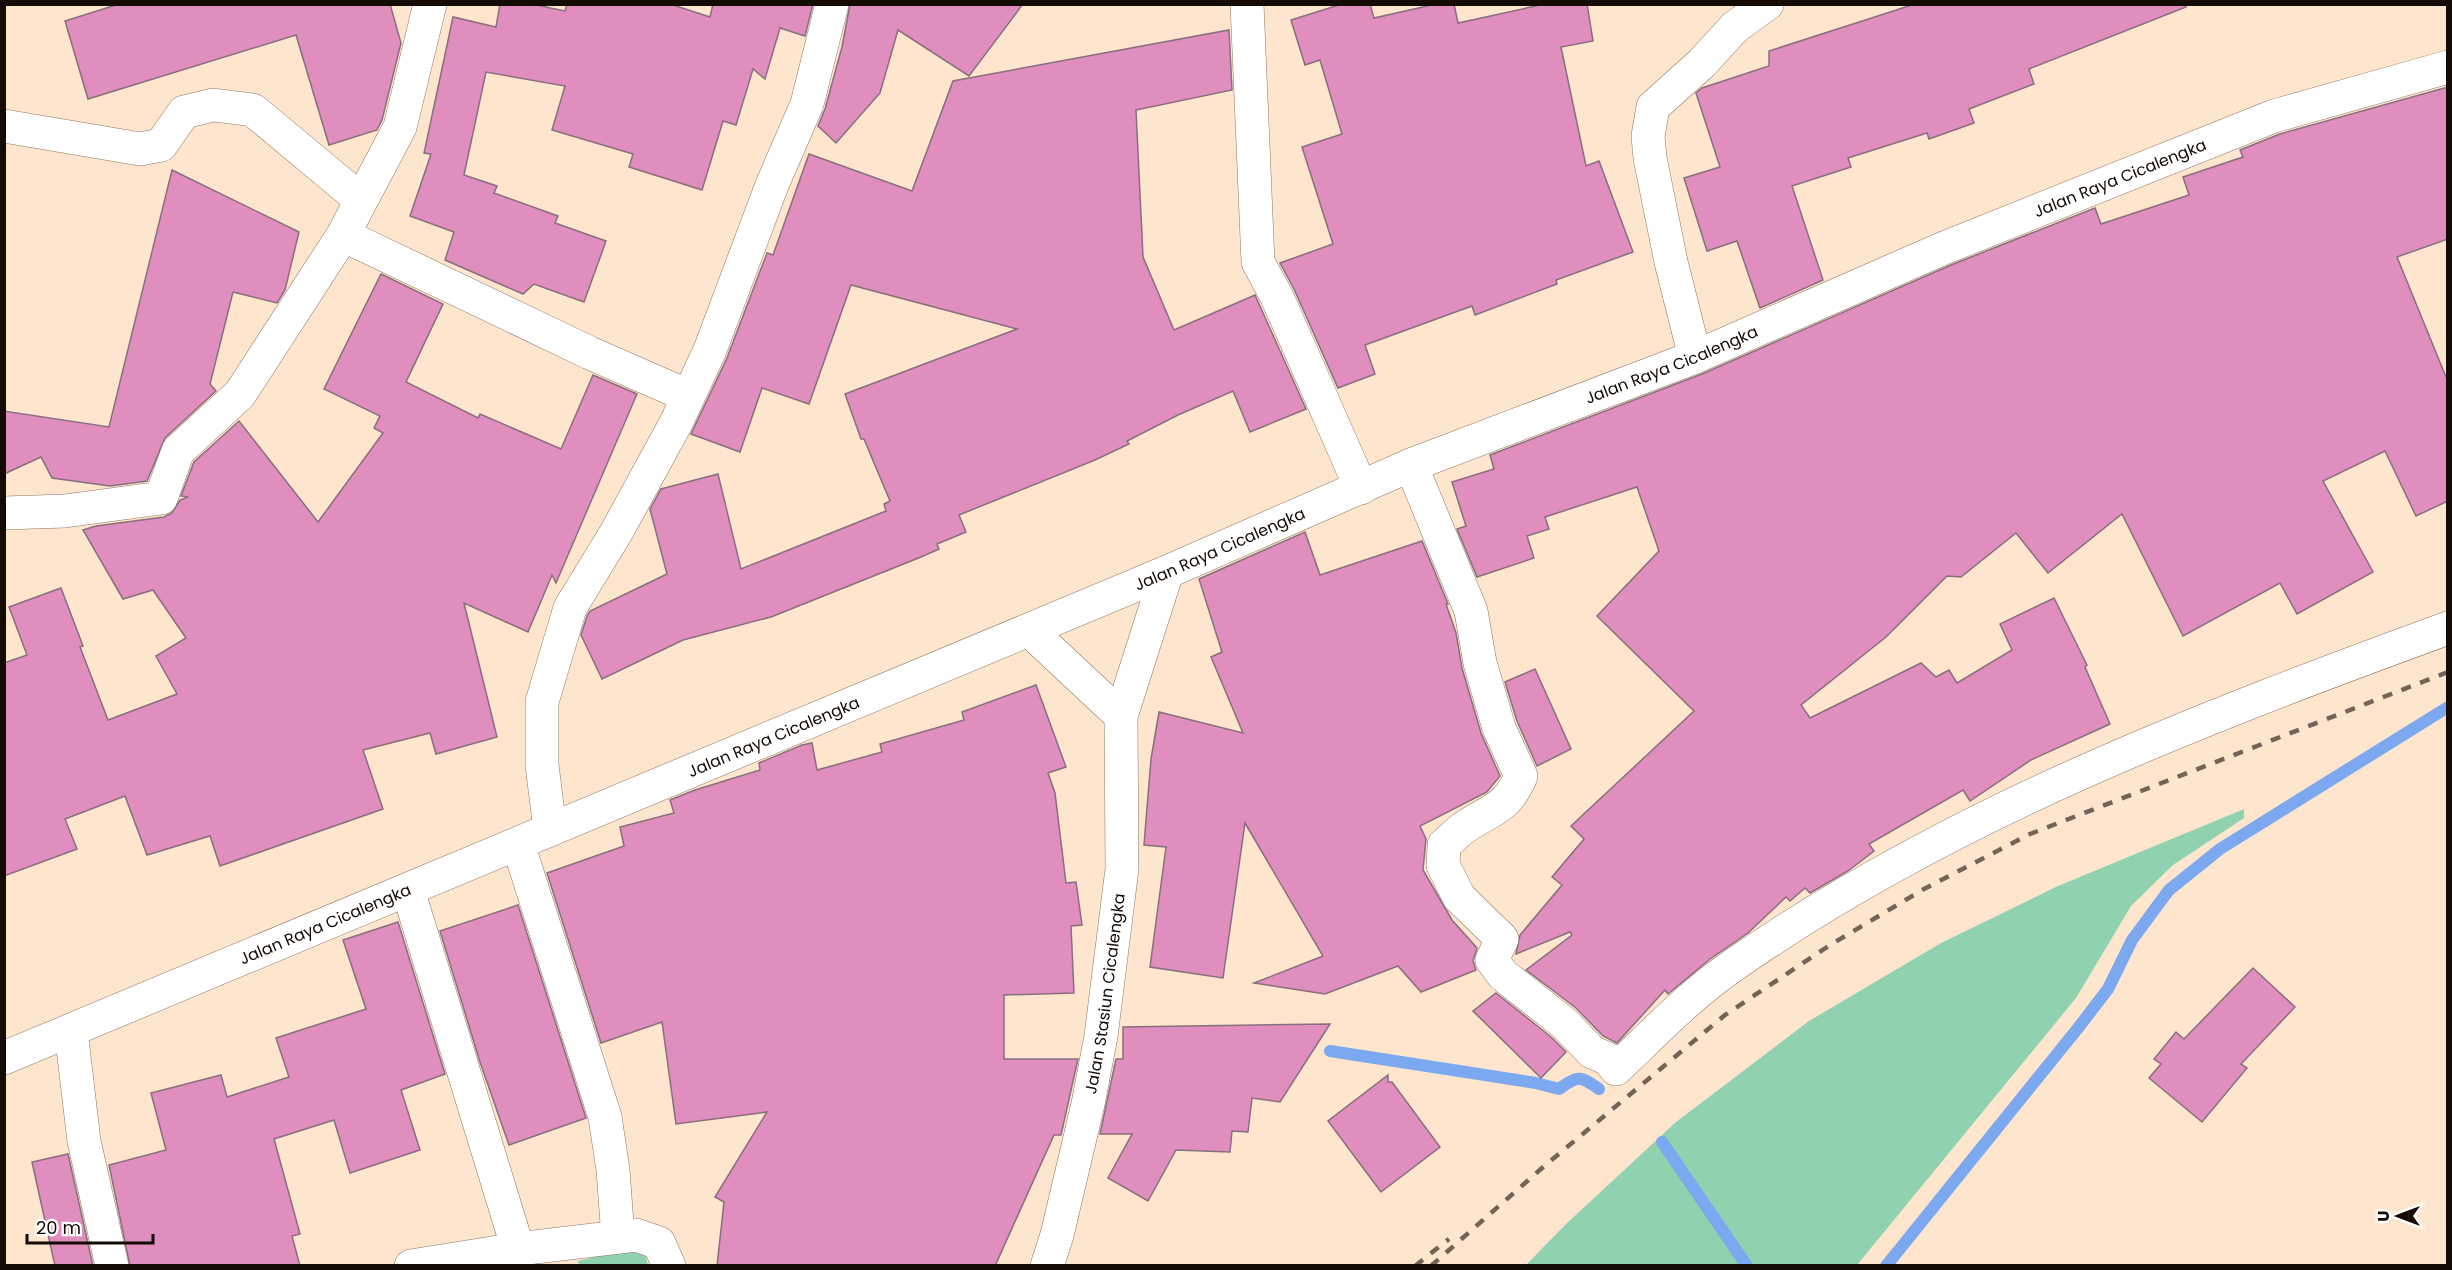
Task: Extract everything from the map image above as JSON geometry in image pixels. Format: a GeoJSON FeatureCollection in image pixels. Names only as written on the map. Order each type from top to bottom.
{"type":"FeatureCollection","features":[{"type":"Feature","properties":{"kind":"street"},"geometry":{"type":"LineString","coordinates":[[4,513],[65,512],[160,498],[178,451],[240,394],[343,235],[400,127],[430,4]]}},
{"type":"Feature","properties":{"kind":"street"},"geometry":{"type":"LineString","coordinates":[[550,830],[542,765],[542,702],[570,608],[617,531],[710,350],[772,185],[807,104],[832,4]]}},
{"type":"Feature","properties":{"kind":"street"},"geometry":{"type":"LineString","coordinates":[[1247,4],[1258,262],[1281,308],[1361,488]]}},
{"type":"Feature","properties":{"kind":"street"},"geometry":{"type":"LineString","coordinates":[[1695,357],[1671,262],[1650,158],[1648,136],[1653,107],[1702,63],[1735,27],[1767,4]]}},
{"type":"Feature","properties":{"kind":"street","name":"Jalan Raya Cicalengka"},"geometry":{"type":"LineString","coordinates":[[4,1058],[1167,572],[1411,465],[1695,357],[1944,248],[2274,116],[2448,68]]}},
{"type":"Feature","properties":{"kind":"street"},"geometry":{"type":"LineString","coordinates":[[4,126],[140,149],[160,145],[184,112],[213,105],[253,110],[362,200]]}},
{"type":"Feature","properties":{"kind":"street"},"geometry":{"type":"LineString","coordinates":[[343,235],[590,353],[688,396]]}},
{"type":"Feature","properties":{"kind":"street"},"geometry":{"type":"LineString","coordinates":[[1411,465],[1471,611],[1480,663],[1499,728],[1521,776],[1514,792],[1500,807],[1462,829],[1444,845],[1443,865],[1459,897],[1502,939],[1492,960],[1503,975],[1564,1023],[1592,1052],[1608,1059],[1616,1069],[1678,1010],[1736,963],[1823,907],[1936,841],[2065,779],[2238,706],[2448,628]]}},
{"type":"Feature","properties":{"kind":"street","name":"Jalan Stasiun Cicalengka"},"geometry":{"type":"LineString","coordinates":[[1047,1266],[1057,1235],[1088,1104],[1101,1036],[1122,869],[1121,716],[1167,572]]}},
{"type":"Feature","properties":{"kind":"street"},"geometry":{"type":"LineString","coordinates":[[1029,630],[1121,716]]}},
{"type":"Feature","properties":{"kind":"street"},"geometry":{"type":"LineString","coordinates":[[518,844],[605,1117],[613,1170],[618,1237]]}},
{"type":"Feature","properties":{"kind":"street"},"geometry":{"type":"LineString","coordinates":[[408,890],[518,1249]]}},
{"type":"Feature","properties":{"kind":"street"},"geometry":{"type":"LineString","coordinates":[[71,1030],[84,1141],[112,1266]]}},
{"type":"Feature","properties":{"kind":"street"},"geometry":{"type":"LineString","coordinates":[[411,1266],[518,1249],[636,1235],[659,1243],[669,1266]]}},
{"type":"Feature","properties":{"kind":"green space"},"geometry":{"type":"Polygon","coordinates":[[[2244,809],[2244,818],[2173,865],[2131,906],[2076,998],[1857,1265],[1526,1265],[1565,1225],[1676,1122],[1809,1021],[1941,943],[2058,886],[2244,809]]]}},
{"type":"Feature","properties":{"kind":"green space"},"geometry":{"type":"Polygon","coordinates":[[[643,1245],[648,1265],[579,1265],[578,1261],[643,1245]]]}},
{"type":"Feature","properties":{"kind":"building"},"geometry":{"type":"Polygon","coordinates":[[[119,4],[390,4],[401,43],[382,120],[377,130],[329,145],[296,35],[88,99],[65,21],[119,4]]]}},
{"type":"Feature","properties":{"kind":"building"},"geometry":{"type":"Polygon","coordinates":[[[500,4],[531,4],[565,11],[567,4],[670,4],[710,17],[713,4],[813,4],[805,36],[780,28],[765,79],[753,69],[736,125],[723,121],[702,190],[629,167],[633,154],[552,130],[565,86],[486,72],[464,175],[497,186],[494,193],[558,216],[555,223],[606,241],[584,302],[534,284],[523,294],[445,260],[454,232],[410,216],[431,154],[424,153],[453,17],[496,27],[500,4]]]}},
{"type":"Feature","properties":{"kind":"building"},"geometry":{"type":"Polygon","coordinates":[[[850,4],[1023,4],[969,76],[898,30],[880,93],[836,143],[818,126],[842,47],[850,4]]]}},
{"type":"Feature","properties":{"kind":"building"},"geometry":{"type":"Polygon","coordinates":[[[1342,4],[1370,4],[1374,18],[1436,4],[1454,4],[1458,23],[1545,4],[1587,4],[1593,41],[1561,47],[1586,166],[1599,161],[1633,252],[1556,280],[1557,284],[1475,315],[1472,306],[1365,345],[1375,374],[1338,388],[1280,263],[1333,244],[1302,147],[1342,134],[1320,60],[1305,65],[1291,20],[1342,4]]]}},
{"type":"Feature","properties":{"kind":"building"},"geometry":{"type":"Polygon","coordinates":[[[1915,4],[2186,4],[2186,7],[2029,69],[2034,84],[1969,109],[1974,123],[1929,139],[1927,133],[1848,158],[1851,167],[1792,186],[1823,280],[1760,308],[1737,241],[1707,251],[1684,178],[1720,167],[1696,93],[1702,88],[1769,66],[1769,51],[1915,4]]]}},
{"type":"Feature","properties":{"kind":"building"},"geometry":{"type":"Polygon","coordinates":[[[1229,30],[1232,90],[1136,110],[1143,257],[1174,330],[1255,295],[1306,409],[1250,432],[1233,391],[1178,415],[1127,441],[1129,444],[1095,460],[959,515],[966,532],[937,544],[939,549],[771,617],[683,640],[602,679],[581,635],[590,611],[667,574],[650,509],[661,489],[718,474],[741,569],[886,511],[884,504],[890,501],[864,439],[861,439],[845,394],[1017,329],[851,285],[809,404],[762,388],[740,452],[691,434],[727,358],[767,253],[773,255],[809,154],[912,191],[953,81],[1229,30]]]}},
{"type":"Feature","properties":{"kind":"building"},"geometry":{"type":"Polygon","coordinates":[[[2448,87],[2448,239],[2397,257],[2448,382],[2448,501],[2416,516],[2385,451],[2323,481],[2373,572],[2297,614],[2280,583],[2183,636],[2122,514],[2048,573],[2016,533],[1961,577],[1947,576],[1886,637],[1801,705],[1810,718],[1921,663],[1936,677],[1949,670],[1957,683],[2012,650],[2000,624],[2054,598],[2087,665],[2085,667],[2110,724],[2031,760],[1970,801],[1963,790],[1869,844],[1874,851],[1848,871],[1810,893],[1805,888],[1790,901],[1786,897],[1748,933],[1710,959],[1668,994],[1665,990],[1617,1043],[1603,1036],[1576,1008],[1526,970],[1572,935],[1570,932],[1516,954],[1520,935],[1562,885],[1552,877],[1584,839],[1571,826],[1694,711],[1597,616],[1659,551],[1637,487],[1545,517],[1549,529],[1527,536],[1534,558],[1477,577],[1457,529],[1466,526],[1452,482],[1494,469],[1490,455],[1702,374],[1951,265],[2095,208],[2101,224],[2189,195],[2183,177],[2243,157],[2240,150],[2280,134],[2448,87]]]}},
{"type":"Feature","properties":{"kind":"building"},"geometry":{"type":"Polygon","coordinates":[[[172,170],[299,232],[285,290],[277,303],[233,292],[210,384],[216,391],[165,438],[147,481],[110,486],[52,478],[41,457],[4,474],[4,411],[109,427],[172,170]]]}},
{"type":"Feature","properties":{"kind":"building"},"geometry":{"type":"Polygon","coordinates":[[[381,274],[443,304],[406,382],[478,418],[480,414],[561,449],[593,375],[637,394],[556,583],[552,575],[528,632],[464,603],[497,737],[436,754],[430,733],[363,750],[383,809],[220,866],[210,836],[147,855],[125,796],[65,819],[77,849],[4,876],[4,663],[27,655],[9,607],[61,588],[83,646],[80,647],[108,720],[177,694],[156,656],[186,638],[153,590],[123,599],[83,530],[96,526],[164,517],[172,513],[180,500],[188,497],[181,496],[194,462],[239,421],[318,522],[383,433],[374,428],[380,416],[324,389],[381,274]]]}},
{"type":"Feature","properties":{"kind":"building"},"geometry":{"type":"Polygon","coordinates":[[[1305,532],[1320,575],[1422,541],[1448,604],[1446,604],[1456,633],[1462,668],[1481,733],[1500,776],[1487,792],[1420,826],[1426,839],[1423,870],[1452,920],[1477,948],[1473,961],[1476,970],[1421,992],[1398,966],[1325,994],[1254,983],[1323,956],[1245,823],[1223,978],[1150,967],[1166,847],[1144,845],[1151,759],[1159,712],[1243,733],[1211,657],[1222,652],[1199,579],[1305,532]]]}},
{"type":"Feature","properties":{"kind":"building"},"geometry":{"type":"Polygon","coordinates":[[[1535,669],[1571,749],[1537,766],[1517,721],[1505,682],[1535,669]]]}},
{"type":"Feature","properties":{"kind":"building"},"geometry":{"type":"Polygon","coordinates":[[[1036,685],[1066,767],[1048,773],[1055,793],[1066,883],[1076,882],[1082,925],[1071,926],[1074,993],[1004,995],[1004,1059],[1078,1059],[1061,1135],[1054,1135],[995,1266],[717,1266],[724,1202],[715,1197],[767,1112],[676,1124],[662,1022],[601,1043],[547,873],[624,846],[620,827],[674,813],[670,800],[760,770],[759,763],[802,745],[812,743],[817,770],[882,752],[880,744],[964,720],[962,712],[1036,685]]]}},
{"type":"Feature","properties":{"kind":"building"},"geometry":{"type":"Polygon","coordinates":[[[518,905],[586,1118],[509,1145],[480,1062],[440,931],[518,905]]]}},
{"type":"Feature","properties":{"kind":"building"},"geometry":{"type":"Polygon","coordinates":[[[398,922],[445,1074],[401,1090],[420,1150],[350,1173],[334,1120],[274,1139],[300,1234],[292,1236],[300,1266],[130,1266],[109,1165],[166,1150],[151,1093],[221,1075],[227,1097],[289,1077],[276,1038],[366,1009],[343,940],[398,922]]]}},
{"type":"Feature","properties":{"kind":"building"},"geometry":{"type":"Polygon","coordinates":[[[2253,968],[2295,1007],[2241,1064],[2247,1068],[2202,1122],[2149,1078],[2161,1064],[2154,1059],[2176,1032],[2184,1039],[2253,968]]]}},
{"type":"Feature","properties":{"kind":"building"},"geometry":{"type":"Polygon","coordinates":[[[1496,993],[1551,1037],[1566,1052],[1541,1078],[1473,1011],[1496,993]]]}},
{"type":"Feature","properties":{"kind":"building"},"geometry":{"type":"Polygon","coordinates":[[[1330,1024],[1280,1102],[1252,1098],[1248,1132],[1232,1131],[1230,1152],[1176,1150],[1148,1201],[1108,1178],[1132,1134],[1100,1134],[1116,1059],[1123,1059],[1123,1027],[1330,1024]]]}},
{"type":"Feature","properties":{"kind":"building"},"geometry":{"type":"Polygon","coordinates":[[[1388,1075],[1388,1082],[1392,1082],[1440,1147],[1381,1192],[1328,1121],[1388,1075]]]}},
{"type":"Feature","properties":{"kind":"building"},"geometry":{"type":"Polygon","coordinates":[[[68,1154],[93,1266],[55,1266],[32,1162],[68,1154]]]}},
{"type":"Feature","properties":{"kind":"waterway"},"geometry":{"type":"LineString","coordinates":[[1886,1266],[2108,989],[2132,940],[2169,890],[2220,849],[2448,707]]}},
{"type":"Feature","properties":{"kind":"waterway"},"geometry":{"type":"LineString","coordinates":[[1330,1051],[1536,1083],[1559,1089],[1579,1079],[1599,1089]]}},
{"type":"Feature","properties":{"kind":"waterway"},"geometry":{"type":"LineString","coordinates":[[1662,1142],[1747,1266]]}},
{"type":"Feature","properties":{"kind":"railway"},"geometry":{"type":"LineString","coordinates":[[1431,1266],[1542,1168],[1725,1015],[1830,945],[1924,889],[2030,834],[2448,672]]}},
{"type":"Feature","properties":{"kind":"railway"},"geometry":{"type":"LineString","coordinates":[[1415,1266],[1449,1239]]}}]}
